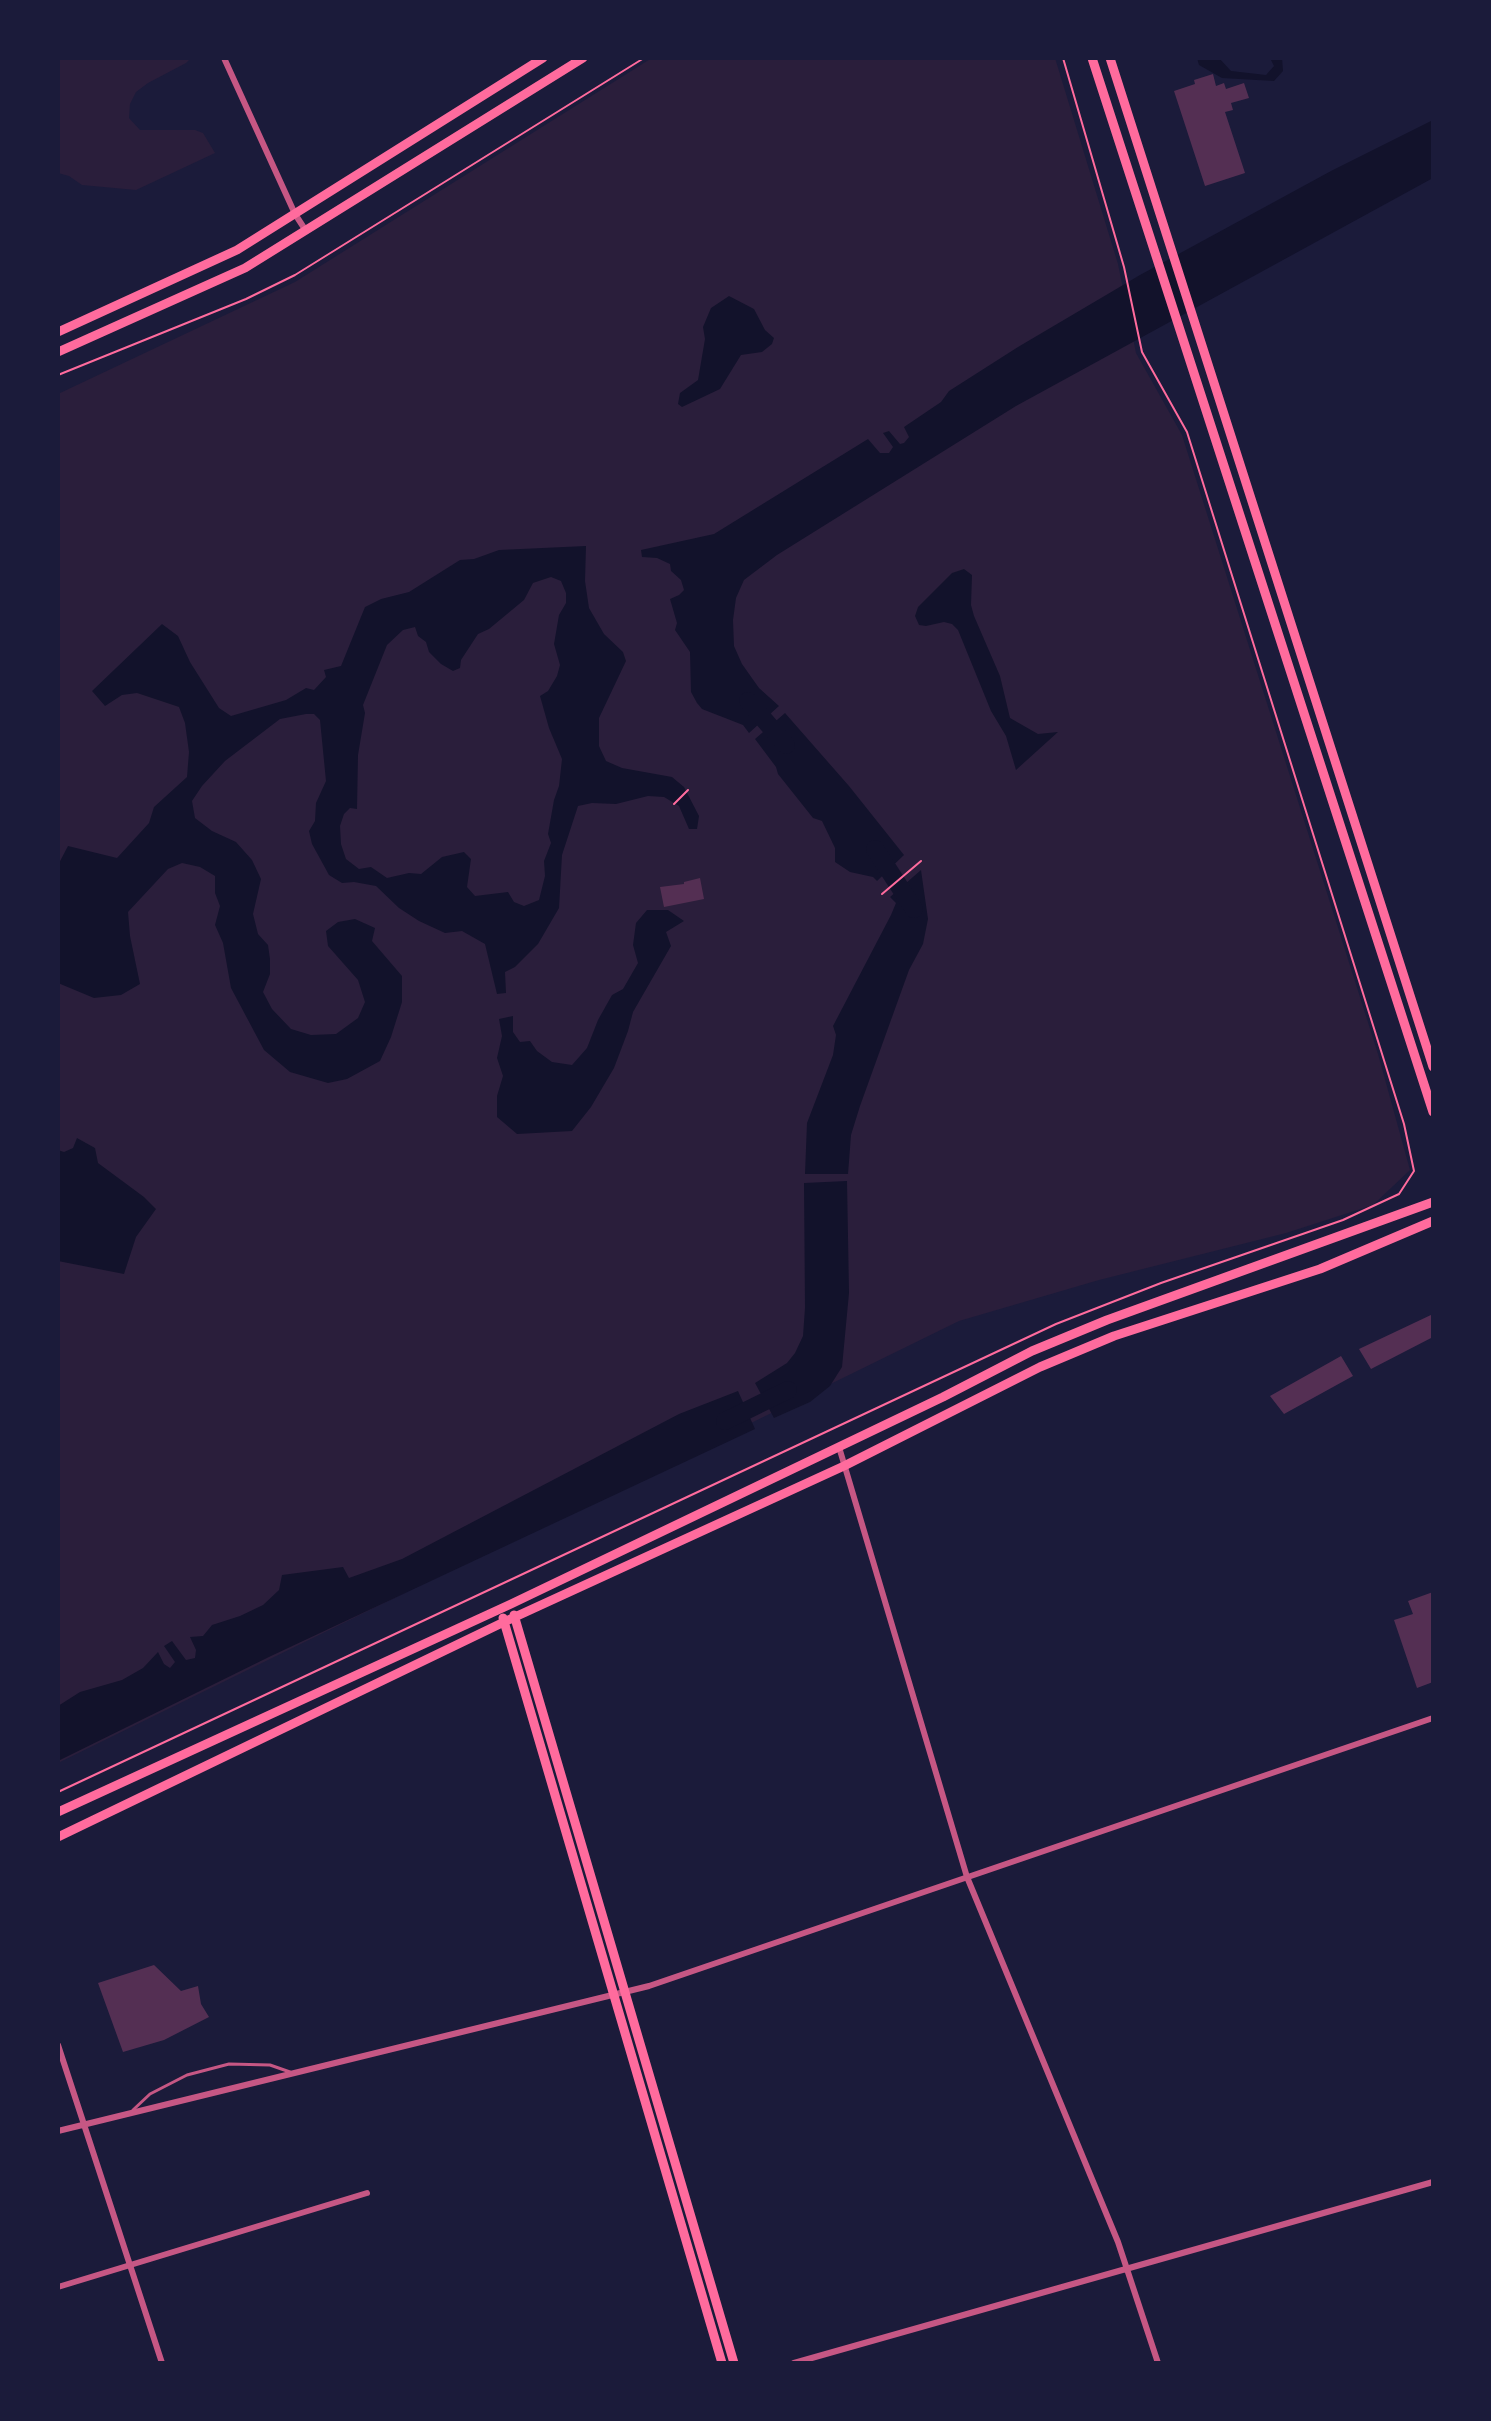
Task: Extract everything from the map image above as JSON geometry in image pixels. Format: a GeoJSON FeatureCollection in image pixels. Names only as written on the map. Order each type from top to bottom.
{"type":"FeatureCollection","features":[{"type":"Feature","properties":{"kind":"main road"},"geometry":{"type":"LineString","coordinates":[[58,332],[237,250],[543,58]]}},
{"type":"Feature","properties":{"kind":"main road"},"geometry":{"type":"LineString","coordinates":[[58,352],[245,268],[583,58]]}},
{"type":"Feature","properties":{"kind":"main road"},"geometry":{"type":"LineString","coordinates":[[1092,58],[1433,1112]]}},
{"type":"Feature","properties":{"kind":"main road"},"geometry":{"type":"LineString","coordinates":[[1110,58],[1433,1067]]}},
{"type":"Feature","properties":{"kind":"main road"},"geometry":{"type":"LineString","coordinates":[[58,1812],[511,1604],[1032,1351],[1095,1325],[1433,1202]]}},
{"type":"Feature","properties":{"kind":"main road"},"geometry":{"type":"LineString","coordinates":[[58,1837],[504,1622],[844,1466],[1040,1367],[1114,1336],[1320,1269],[1433,1221]]}},
{"type":"Feature","properties":{"kind":"main road"},"geometry":{"type":"LineString","coordinates":[[511,1604],[734,2363]]}},
{"type":"Feature","properties":{"kind":"main road"},"geometry":{"type":"LineString","coordinates":[[500,1609],[722,2363]]}},
{"type":"Feature","properties":{"kind":"street"},"geometry":{"type":"LineString","coordinates":[[224,58],[295,214],[306,231]]}},
{"type":"Feature","properties":{"kind":"street"},"geometry":{"type":"LineString","coordinates":[[839,1447],[967,1877],[1128,2269],[1158,2363]]}},
{"type":"Feature","properties":{"kind":"street"},"geometry":{"type":"LineString","coordinates":[[58,2131],[133,2110],[626,1993],[1433,1718]]}},
{"type":"Feature","properties":{"kind":"street"},"geometry":{"type":"LineString","coordinates":[[58,2045],[162,2363]]}},
{"type":"Feature","properties":{"kind":"street"},"geometry":{"type":"LineString","coordinates":[[794,2363],[1433,2182]]}},
{"type":"Feature","properties":{"kind":"street"},"geometry":{"type":"LineString","coordinates":[[58,2287],[367,2193]]}},
{"type":"Feature","properties":{"kind":"lane"},"geometry":{"type":"LineString","coordinates":[[133,2110],[150,2094],[187,2075],[229,2064],[270,2065],[294,2073]]}},
{"type":"Feature","properties":{"kind":"path"},"geometry":{"type":"LineString","coordinates":[[58,375],[246,299],[295,275],[644,58]]}},
{"type":"Feature","properties":{"kind":"path"},"geometry":{"type":"LineString","coordinates":[[58,1792],[1056,1324],[1161,1283],[1343,1220],[1399,1194],[1414,1171],[1404,1124],[1187,432],[1142,352],[1124,267],[1063,58]]}},
{"type":"Feature","properties":{"kind":"path"},"geometry":{"type":"LineString","coordinates":[[674,804],[688,790]]}},
{"type":"Feature","properties":{"kind":"path"},"geometry":{"type":"LineString","coordinates":[[882,894],[921,861]]}},
{"type":"Feature","properties":{"kind":"shaded area"},"geometry":{"type":"Polygon","coordinates":[[[58,58],[191,58],[136,92],[130,104],[129,118],[140,130],[195,130],[203,133],[215,153],[136,190],[82,185],[58,173],[58,58]]]}},
{"type":"Feature","properties":{"kind":"shaded area"},"geometry":{"type":"Polygon","coordinates":[[[652,58],[1055,58],[1118,264],[1136,353],[1182,435],[1378,1054],[1410,1170],[1373,1205],[1286,1233],[1099,1280],[959,1321],[58,1763],[58,394],[295,282],[652,58]]]}},
{"type":"Feature","properties":{"kind":"shaded area"},"geometry":{"type":"Polygon","coordinates":[[[1197,58],[1219,58],[1231,71],[1266,75],[1274,66],[1270,58],[1282,58],[1283,71],[1274,81],[1222,78],[1199,65],[1197,58]]]}},
{"type":"Feature","properties":{"kind":"shaded area"},"geometry":{"type":"Polygon","coordinates":[[[1433,120],[1433,178],[1016,406],[777,555],[744,580],[736,598],[734,646],[759,688],[779,706],[749,733],[743,725],[702,709],[697,703],[691,692],[690,652],[675,630],[677,623],[670,599],[684,590],[681,580],[671,571],[670,564],[657,558],[642,557],[641,550],[714,534],[868,439],[880,453],[889,453],[893,447],[883,433],[889,431],[900,444],[904,443],[909,437],[904,427],[941,402],[949,391],[1018,347],[1140,275],[1331,171],[1433,120]]]}},
{"type":"Feature","properties":{"kind":"shaded area"},"geometry":{"type":"Polygon","coordinates":[[[729,296],[754,309],[765,330],[774,338],[772,344],[762,352],[741,355],[720,389],[682,407],[678,404],[680,393],[698,380],[705,339],[703,327],[711,308],[729,296]]]}},
{"type":"Feature","properties":{"kind":"shaded area"},"geometry":{"type":"Polygon","coordinates":[[[586,546],[585,581],[589,608],[604,634],[623,652],[626,661],[599,718],[599,746],[606,761],[622,768],[672,777],[684,787],[699,816],[697,829],[689,829],[679,806],[664,797],[648,796],[616,804],[578,806],[562,855],[559,908],[538,944],[515,967],[505,972],[506,993],[497,994],[485,944],[462,931],[445,933],[419,921],[399,908],[376,886],[342,883],[329,875],[312,844],[309,831],[315,821],[316,803],[326,781],[320,720],[314,714],[280,719],[225,761],[202,786],[192,801],[195,818],[212,831],[236,842],[252,860],[261,879],[253,914],[258,934],[268,945],[270,959],[270,974],[263,992],[272,1009],[291,1029],[311,1035],[336,1034],[358,1018],[365,1002],[358,980],[328,946],[326,931],[338,922],[355,919],[375,928],[372,941],[402,976],[402,1002],[380,1061],[347,1079],[328,1083],[290,1072],[264,1050],[231,988],[223,943],[215,925],[220,906],[215,893],[215,876],[200,867],[182,863],[168,869],[128,912],[140,984],[121,995],[94,998],[58,983],[58,865],[68,846],[117,858],[149,823],[154,807],[187,777],[189,752],[179,707],[137,693],[122,695],[105,706],[92,691],[162,624],[178,636],[190,662],[219,708],[231,716],[286,700],[306,688],[314,690],[326,677],[324,670],[341,666],[365,607],[381,599],[409,592],[460,560],[474,559],[499,550],[586,546]],[[551,577],[533,583],[524,600],[489,629],[478,634],[461,660],[460,668],[453,671],[429,652],[415,627],[403,630],[387,645],[363,705],[365,713],[358,755],[357,809],[350,808],[344,814],[340,826],[346,859],[359,869],[371,867],[387,878],[421,874],[442,857],[464,852],[471,859],[467,887],[475,896],[508,892],[514,902],[524,906],[539,900],[545,876],[544,861],[551,843],[548,834],[562,759],[540,696],[548,691],[560,665],[554,644],[559,615],[566,603],[561,581],[551,577]]]}},
{"type":"Feature","properties":{"kind":"shaded area"},"geometry":{"type":"Polygon","coordinates":[[[964,569],[972,575],[971,605],[1000,676],[1010,718],[1038,734],[1058,732],[1016,770],[1006,736],[991,711],[958,630],[944,622],[919,625],[915,616],[918,607],[952,573],[964,569]]]}},
{"type":"Feature","properties":{"kind":"shaded area"},"geometry":{"type":"Polygon","coordinates":[[[785,713],[904,855],[877,881],[873,877],[850,872],[835,862],[835,848],[822,821],[813,818],[755,739],[785,713]]]}},
{"type":"Feature","properties":{"kind":"shaded area"},"geometry":{"type":"Polygon","coordinates":[[[921,870],[928,919],[923,944],[909,970],[860,1106],[851,1135],[848,1174],[805,1174],[807,1123],[833,1055],[836,1035],[833,1026],[891,915],[896,903],[890,897],[921,870]]]}},
{"type":"Feature","properties":{"kind":"shaded area"},"geometry":{"type":"Polygon","coordinates":[[[647,910],[668,910],[684,921],[666,932],[671,946],[633,1012],[614,1068],[591,1107],[572,1131],[517,1134],[497,1117],[497,1096],[503,1076],[497,1058],[502,1036],[499,1019],[513,1016],[513,1032],[520,1042],[530,1041],[537,1051],[552,1062],[572,1065],[587,1048],[612,995],[623,989],[638,963],[633,945],[636,923],[647,910]]]}},
{"type":"Feature","properties":{"kind":"shaded area"},"geometry":{"type":"Polygon","coordinates":[[[77,1138],[95,1148],[98,1163],[156,1209],[136,1237],[124,1274],[58,1261],[58,1150],[64,1152],[73,1148],[77,1138]]]}},
{"type":"Feature","properties":{"kind":"shaded area"},"geometry":{"type":"Polygon","coordinates":[[[847,1181],[849,1293],[842,1367],[830,1386],[810,1402],[774,1418],[755,1383],[787,1363],[803,1336],[804,1183],[847,1181]]]}},
{"type":"Feature","properties":{"kind":"shaded area"},"geometry":{"type":"Polygon","coordinates":[[[738,1391],[755,1429],[271,1656],[58,1761],[58,1706],[80,1692],[122,1680],[143,1668],[158,1652],[170,1668],[175,1662],[164,1646],[172,1641],[186,1660],[195,1658],[196,1650],[190,1637],[203,1636],[212,1625],[263,1605],[279,1590],[282,1575],[343,1567],[349,1578],[402,1559],[679,1414],[738,1391]]]}},
{"type":"Feature","properties":{"kind":"building"},"geometry":{"type":"Polygon","coordinates":[[[1213,74],[1216,86],[1224,83],[1226,89],[1244,83],[1249,98],[1231,103],[1233,110],[1225,112],[1245,173],[1205,186],[1174,91],[1213,74]]]}},
{"type":"Feature","properties":{"kind":"building"},"geometry":{"type":"Polygon","coordinates":[[[700,878],[704,899],[664,907],[660,887],[700,878]]]}},
{"type":"Feature","properties":{"kind":"building"},"geometry":{"type":"Polygon","coordinates":[[[1433,1314],[1433,1337],[1371,1369],[1359,1349],[1433,1314]]]}},
{"type":"Feature","properties":{"kind":"building"},"geometry":{"type":"Polygon","coordinates":[[[1341,1356],[1353,1376],[1284,1414],[1270,1396],[1341,1356]]]}},
{"type":"Feature","properties":{"kind":"building"},"geometry":{"type":"Polygon","coordinates":[[[1433,1592],[1433,1682],[1417,1688],[1394,1620],[1413,1614],[1408,1601],[1433,1592]]]}},
{"type":"Feature","properties":{"kind":"building"},"geometry":{"type":"Polygon","coordinates":[[[154,1965],[181,1991],[198,1986],[201,2004],[209,2017],[164,2040],[123,2052],[98,1983],[154,1965]]]}},
{"type":"Feature","properties":{"kind":"waterway"},"geometry":{"type":"LineString","coordinates":[[748,701],[786,745]]}},
{"type":"Feature","properties":{"kind":"waterway"},"geometry":{"type":"LineString","coordinates":[[875,849],[914,909]]}},
{"type":"Feature","properties":{"kind":"waterway"},"geometry":{"type":"LineString","coordinates":[[725,1421],[788,1390]]}}]}
